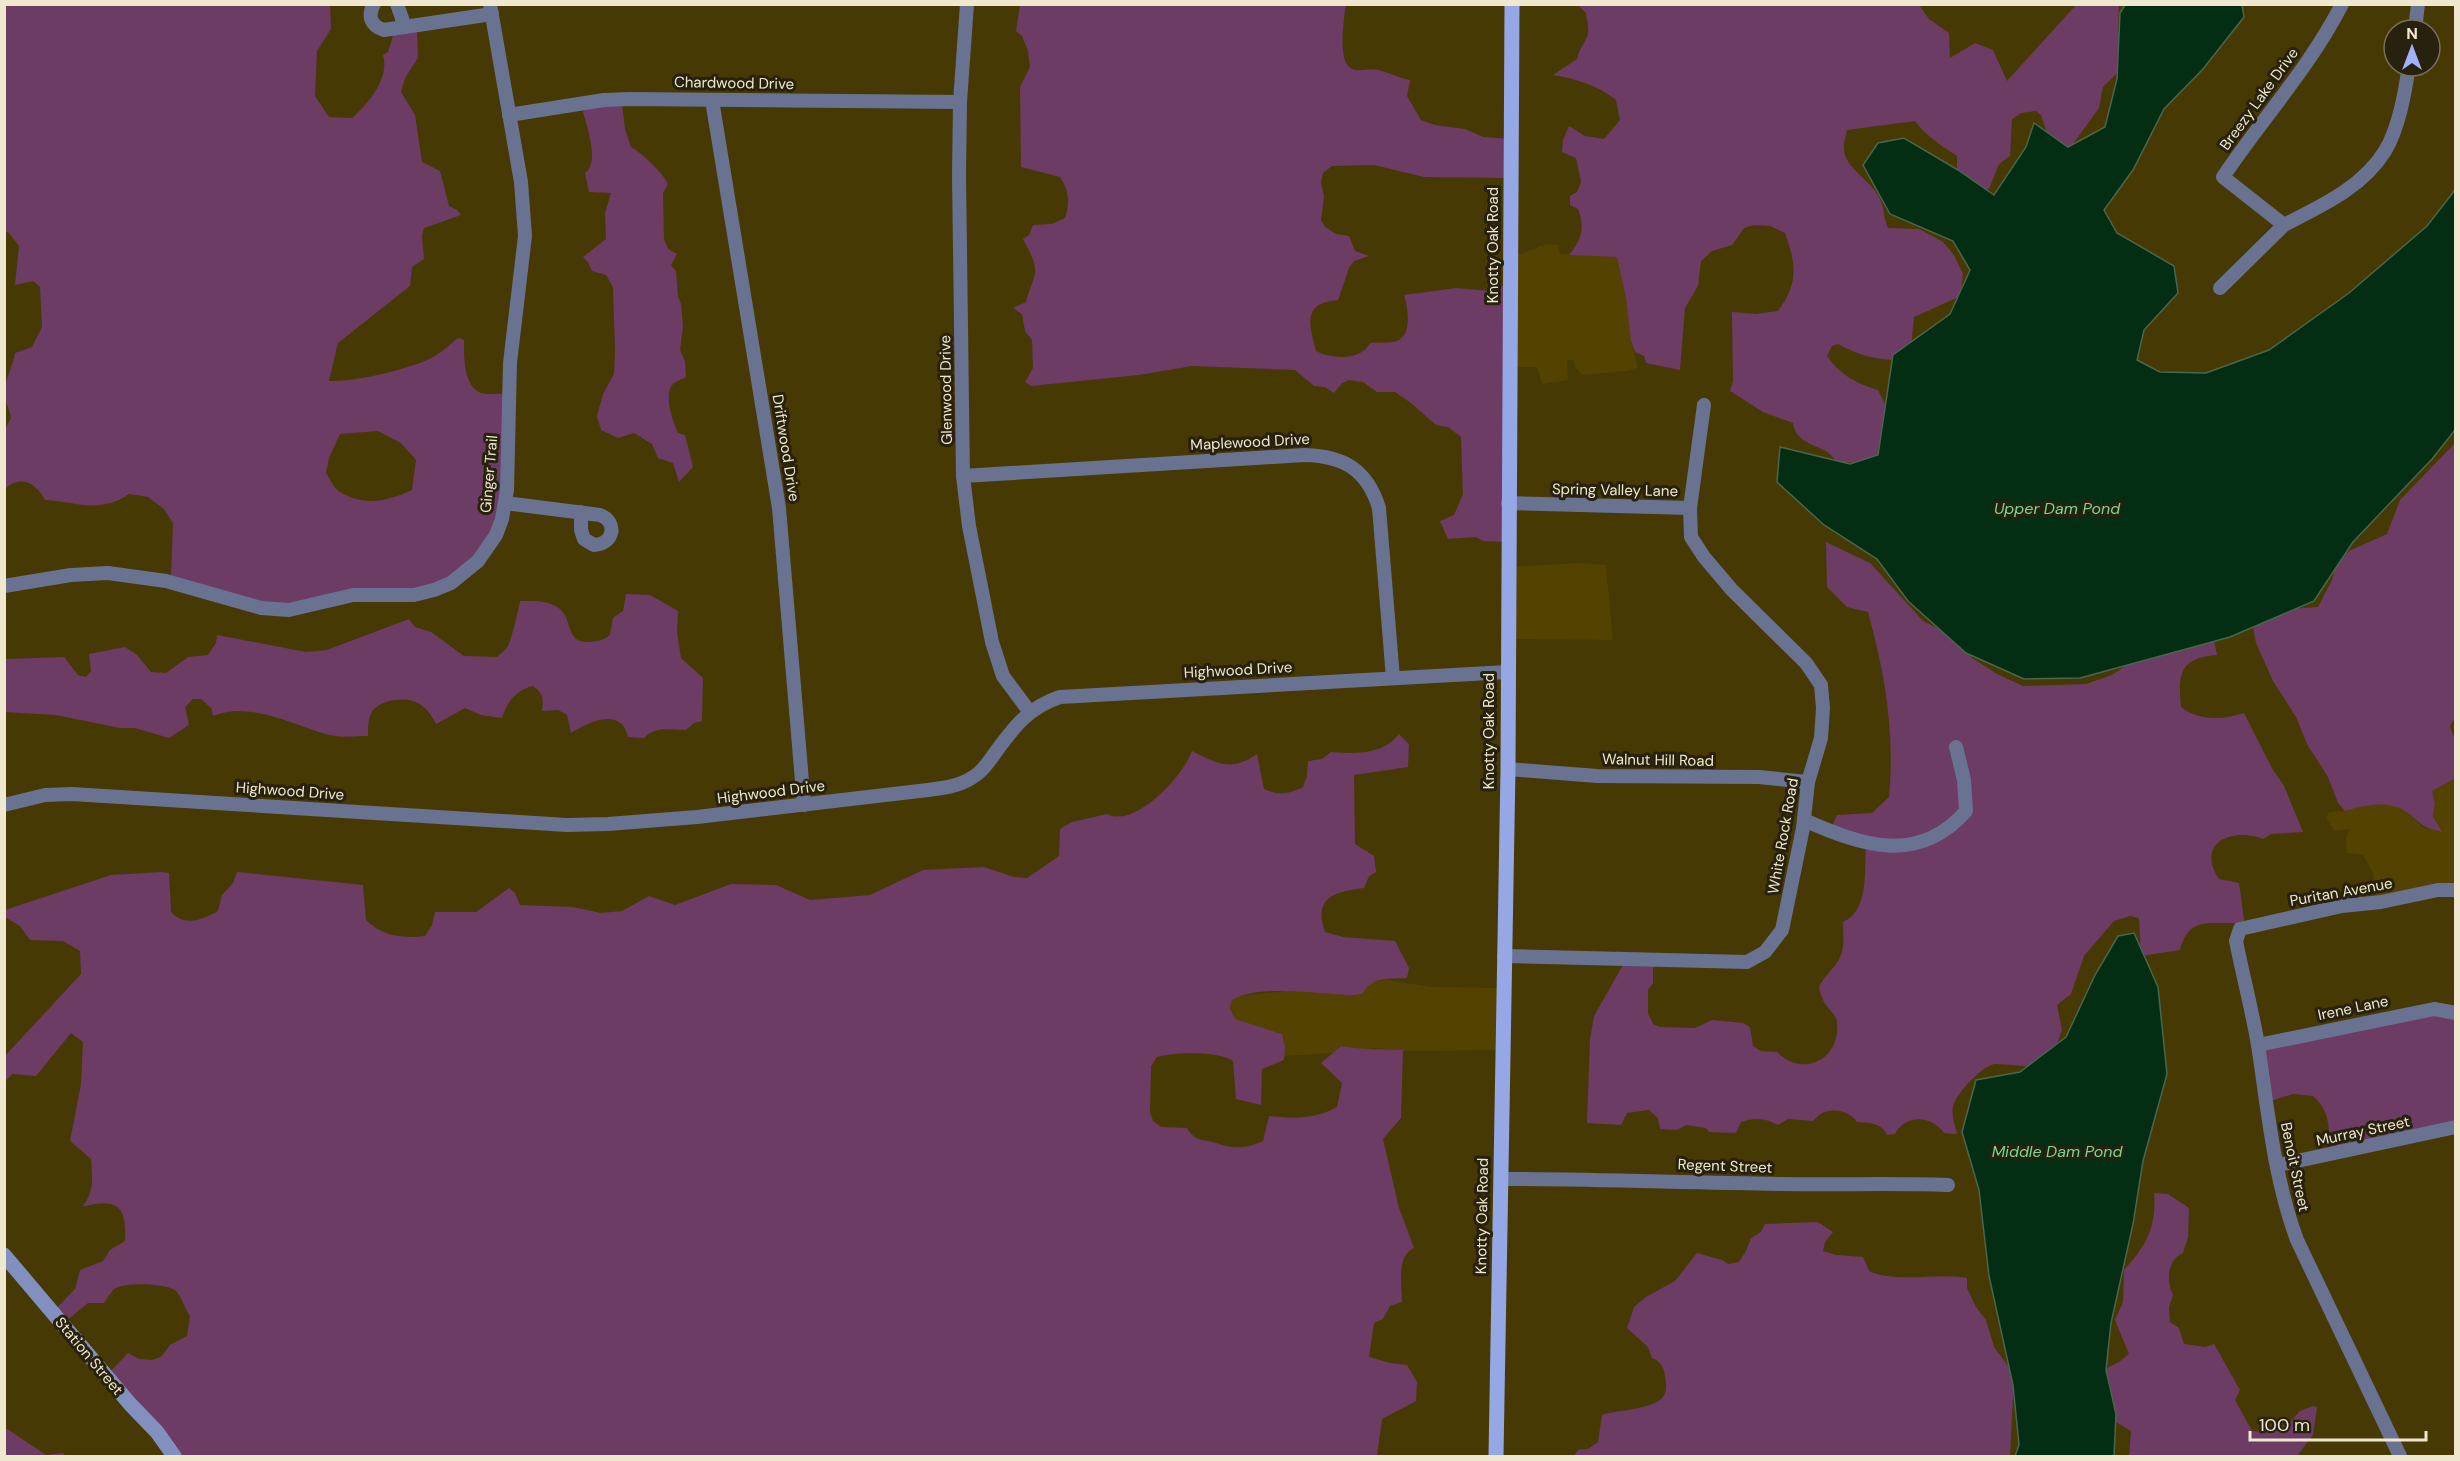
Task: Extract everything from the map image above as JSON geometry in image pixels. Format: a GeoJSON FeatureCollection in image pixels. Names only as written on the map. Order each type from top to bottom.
{"type":"FeatureCollection","features":[{"type":"Feature","properties":{"kind":"main road","name":"Knotty Oak Road"},"geometry":{"type":"LineString","coordinates":[[1496,1456],[1508,770],[1506,672],[1512,251],[1512,4]]}},
{"type":"Feature","properties":{"kind":"street"},"geometry":{"type":"LineString","coordinates":[[374,4],[370,12],[370,19],[377,28],[387,30],[491,9]]}},
{"type":"Feature","properties":{"kind":"street"},"geometry":{"type":"LineString","coordinates":[[398,4],[405,27]]}},
{"type":"Feature","properties":{"kind":"street","name":"Glenwood Drive"},"geometry":{"type":"LineString","coordinates":[[967,4],[960,102],[959,175],[963,476],[969,526],[992,642],[1003,676],[1029,711]]}},
{"type":"Feature","properties":{"kind":"street","name":"Breezy Lake Drive"},"geometry":{"type":"LineString","coordinates":[[2284,225],[2223,177],[2251,135],[2294,81],[2330,28],[2342,4]]}},
{"type":"Feature","properties":{"kind":"street","name":"Ginger Trail"},"geometry":{"type":"LineString","coordinates":[[4,586],[71,574],[108,573],[166,581],[261,609],[297,609],[353,595],[414,596],[434,590],[452,583],[465,574],[488,548],[496,535],[505,503],[509,473],[510,363],[525,236],[521,182],[491,9]]}},
{"type":"Feature","properties":{"kind":"street"},"geometry":{"type":"LineString","coordinates":[[2220,288],[2284,225],[2333,199],[2366,175],[2386,150],[2403,104],[2407,78]]}},
{"type":"Feature","properties":{"kind":"street","name":"Chardwood Drive"},"geometry":{"type":"LineString","coordinates":[[509,115],[604,100],[960,102]]}},
{"type":"Feature","properties":{"kind":"street","name":"Driftwood Drive"},"geometry":{"type":"LineString","coordinates":[[712,100],[779,508],[804,805]]}},
{"type":"Feature","properties":{"kind":"street","name":"Spring Valley Lane"},"geometry":{"type":"LineString","coordinates":[[1508,503],[1690,508],[1704,405]]}},
{"type":"Feature","properties":{"kind":"street","name":"Maplewood Drive"},"geometry":{"type":"LineString","coordinates":[[963,476],[1305,455],[1334,458],[1347,463],[1368,484],[1379,508],[1393,678]]}},
{"type":"Feature","properties":{"kind":"street"},"geometry":{"type":"LineString","coordinates":[[505,503],[581,512]]}},
{"type":"Feature","properties":{"kind":"street","name":"White Rock Road"},"geometry":{"type":"LineString","coordinates":[[1504,956],[1747,962],[1765,952],[1782,930],[1804,820],[1808,782],[1821,738],[1823,708],[1821,685],[1806,663],[1732,590],[1704,557],[1691,537],[1690,508]]}},
{"type":"Feature","properties":{"kind":"street","name":"Highwood Drive"},"geometry":{"type":"LineString","coordinates":[[4,805],[45,795],[72,794],[566,825],[646,822],[928,790],[961,783],[975,777],[1029,711],[1044,702],[1060,697],[1506,672]]}},
{"type":"Feature","properties":{"kind":"street"},"geometry":{"type":"LineString","coordinates":[[1804,820],[1847,838],[1881,845],[1906,846],[1927,840],[1952,827],[1966,811],[1964,780],[1956,747]]}},
{"type":"Feature","properties":{"kind":"street","name":"Walnut Hill Road"},"geometry":{"type":"LineString","coordinates":[[1508,770],[1597,777],[1759,777],[1808,782]]}},
{"type":"Feature","properties":{"kind":"street","name":"Puritan Avenue"},"geometry":{"type":"LineString","coordinates":[[2237,935],[2240,929],[2342,906],[2381,902],[2438,890],[2456,891]]}},
{"type":"Feature","properties":{"kind":"street","name":"Benoit Street"},"geometry":{"type":"LineString","coordinates":[[2237,935],[2236,941],[2258,1045],[2266,1112],[2278,1165],[2284,1206],[2297,1240],[2400,1456]]}},
{"type":"Feature","properties":{"kind":"street","name":"Irene Lane"},"geometry":{"type":"LineString","coordinates":[[2258,1045],[2434,1009],[2456,1013]]}},
{"type":"Feature","properties":{"kind":"street","name":"Murray Street"},"geometry":{"type":"LineString","coordinates":[[2278,1165],[2456,1127]]}},
{"type":"Feature","properties":{"kind":"street","name":"Regent Street"},"geometry":{"type":"LineString","coordinates":[[1501,1179],[1785,1184],[1879,1182],[1948,1185]]}},
{"type":"Feature","properties":{"kind":"street","name":"Station Street"},"geometry":{"type":"LineString","coordinates":[[4,1255],[130,1404],[157,1432],[174,1456]]}},
{"type":"Feature","properties":{"kind":"shaded area"},"geometry":{"type":"Polygon","coordinates":[[[1577,4],[1919,5],[1929,19],[1949,33],[1950,58],[1975,43],[1993,50],[2007,81],[2076,5],[2119,5],[2118,29],[2125,65],[2103,87],[2099,108],[2067,152],[2051,146],[2041,115],[2036,111],[2021,113],[2012,119],[2010,156],[1999,164],[1989,189],[1970,188],[1957,171],[1957,156],[1915,121],[1847,130],[1844,144],[1845,156],[1877,194],[1888,228],[1919,229],[1943,242],[1954,255],[1963,274],[1960,297],[1914,317],[1911,348],[1896,360],[1866,356],[1838,344],[1832,346],[1827,356],[1832,363],[1850,378],[1878,390],[1885,404],[1882,461],[1839,463],[1826,451],[1800,437],[1793,423],[1763,412],[1730,391],[1733,381],[1732,312],[1756,314],[1778,311],[1785,301],[1792,282],[1793,264],[1785,233],[1770,226],[1754,225],[1744,228],[1732,245],[1712,251],[1701,261],[1698,286],[1685,308],[1680,370],[1646,363],[1644,356],[1635,352],[1631,341],[1626,298],[1617,257],[1569,255],[1577,244],[1582,228],[1578,209],[1570,205],[1570,196],[1577,192],[1581,182],[1576,158],[1562,152],[1563,140],[1569,126],[1585,136],[1604,139],[1620,120],[1616,100],[1602,90],[1570,78],[1553,75],[1577,59],[1587,37],[1586,13],[1577,4]]]}},
{"type":"Feature","properties":{"kind":"shaded area"},"geometry":{"type":"Polygon","coordinates":[[[5,5],[330,5],[331,29],[317,51],[315,96],[329,117],[352,118],[371,98],[383,73],[383,55],[388,52],[396,26],[417,31],[418,58],[405,78],[401,92],[415,115],[422,162],[440,171],[449,206],[461,215],[424,228],[422,236],[424,259],[412,267],[410,286],[338,343],[329,381],[368,377],[398,370],[435,356],[458,338],[464,340],[466,370],[475,389],[484,394],[510,394],[507,519],[454,587],[267,608],[171,577],[173,523],[164,509],[148,497],[129,494],[108,504],[88,505],[45,500],[42,494],[28,482],[16,482],[5,489],[5,429],[11,418],[5,398],[5,385],[15,353],[32,347],[42,327],[40,287],[33,281],[15,285],[19,246],[5,231],[5,5]],[[378,431],[340,434],[329,458],[326,473],[338,491],[358,500],[376,501],[403,494],[412,490],[416,460],[401,443],[378,431]]]}},
{"type":"Feature","properties":{"kind":"shaded area"},"geometry":{"type":"Polygon","coordinates":[[[1020,5],[1347,5],[1342,44],[1345,61],[1349,67],[1355,70],[1378,70],[1410,80],[1407,96],[1421,120],[1435,125],[1465,129],[1483,137],[1512,139],[1509,178],[1424,177],[1374,165],[1332,166],[1323,173],[1321,182],[1324,197],[1321,220],[1325,227],[1336,234],[1349,236],[1355,251],[1369,256],[1354,261],[1349,268],[1338,300],[1318,305],[1313,310],[1310,324],[1316,351],[1330,356],[1353,356],[1366,349],[1370,343],[1393,342],[1403,337],[1408,319],[1404,295],[1457,288],[1490,291],[1512,282],[1507,542],[1483,541],[1476,537],[1448,539],[1440,521],[1454,515],[1463,494],[1461,437],[1448,427],[1436,425],[1395,392],[1377,392],[1363,382],[1349,380],[1342,383],[1334,393],[1325,387],[1314,386],[1295,370],[1192,366],[1139,375],[1031,386],[1025,382],[1033,368],[1032,340],[1025,331],[1022,314],[1013,308],[1026,302],[1035,269],[1023,239],[1029,235],[1033,225],[1052,224],[1065,218],[1068,202],[1067,192],[1060,177],[1021,167],[1020,87],[1030,67],[1028,51],[1022,36],[1016,31],[1020,5]]]}},
{"type":"Feature","properties":{"kind":"shaded area"},"geometry":{"type":"Polygon","coordinates":[[[622,104],[625,129],[631,147],[652,164],[668,184],[663,193],[664,239],[668,249],[677,254],[671,265],[676,271],[678,297],[681,304],[683,326],[680,350],[685,361],[686,377],[673,384],[669,401],[678,433],[685,435],[693,467],[679,482],[673,463],[658,458],[652,444],[634,433],[618,438],[601,430],[597,416],[603,394],[614,374],[613,287],[606,275],[592,271],[583,257],[606,239],[605,213],[611,193],[589,192],[585,173],[592,161],[592,153],[583,112],[585,109],[622,104]]]}},
{"type":"Feature","properties":{"kind":"shaded area"},"geometry":{"type":"Polygon","coordinates":[[[1544,244],[1558,245],[1560,254],[1617,256],[1626,298],[1631,341],[1638,367],[1628,371],[1582,375],[1575,367],[1574,360],[1567,360],[1568,380],[1542,384],[1537,367],[1511,367],[1514,255],[1541,246],[1543,248],[1544,244]]]}},
{"type":"Feature","properties":{"kind":"shaded area"},"geometry":{"type":"Polygon","coordinates":[[[2455,443],[2456,716],[2450,726],[2455,741],[2456,778],[2432,791],[2435,803],[2433,816],[2442,832],[2424,826],[2402,809],[2394,806],[2370,805],[2345,811],[2338,803],[2328,777],[2307,744],[2296,717],[2273,681],[2256,643],[2252,621],[2275,610],[2318,607],[2332,580],[2335,566],[2349,551],[2387,534],[2400,500],[2455,443]]]}},
{"type":"Feature","properties":{"kind":"shaded area"},"geometry":{"type":"Polygon","coordinates":[[[1826,542],[1870,563],[1923,621],[1949,634],[1972,658],[1997,674],[2023,686],[2086,684],[2112,675],[2148,650],[2213,636],[2217,655],[2195,660],[2184,670],[2180,685],[2181,707],[2195,715],[2211,718],[2244,713],[2273,770],[2284,786],[2303,832],[2271,834],[2263,839],[2240,835],[2220,841],[2214,847],[2211,856],[2219,879],[2239,883],[2245,926],[2239,927],[2234,923],[2200,925],[2188,932],[2180,950],[2141,956],[2139,918],[2130,916],[2114,921],[2084,956],[2071,994],[2057,1005],[2062,1030],[2049,1066],[1996,1064],[1984,1069],[1955,1100],[1953,1116],[1957,1134],[1944,1133],[1933,1123],[1919,1119],[1905,1123],[1895,1134],[1887,1135],[1878,1125],[1857,1122],[1839,1111],[1823,1113],[1813,1121],[1788,1119],[1778,1125],[1760,1119],[1746,1120],[1741,1122],[1736,1133],[1709,1132],[1706,1128],[1686,1125],[1677,1130],[1660,1129],[1658,1118],[1649,1110],[1627,1113],[1621,1125],[1587,1123],[1590,1039],[1594,1016],[1627,958],[1653,958],[1653,983],[1648,990],[1648,1014],[1654,1025],[1695,1028],[1712,1020],[1743,1023],[1750,1027],[1753,1046],[1761,1051],[1777,1052],[1797,1064],[1818,1061],[1826,1056],[1832,1047],[1836,1037],[1837,1020],[1823,1000],[1819,987],[1841,954],[1843,922],[1852,916],[1862,898],[1866,843],[1831,829],[1837,815],[1872,813],[1889,797],[1891,749],[1884,681],[1868,612],[1847,607],[1827,587],[1826,542]]]}},
{"type":"Feature","properties":{"kind":"shaded area"},"geometry":{"type":"Polygon","coordinates":[[[1580,563],[1606,565],[1613,640],[1508,639],[1508,567],[1580,563]]]}},
{"type":"Feature","properties":{"kind":"shaded area"},"geometry":{"type":"Polygon","coordinates":[[[626,594],[650,595],[678,611],[677,632],[681,658],[703,678],[702,721],[694,723],[686,730],[653,732],[644,738],[628,737],[625,727],[619,722],[604,719],[571,733],[567,715],[558,710],[542,711],[542,697],[533,686],[513,697],[502,718],[481,715],[465,708],[436,724],[429,712],[420,704],[403,699],[393,700],[374,709],[369,722],[368,736],[331,735],[256,712],[227,712],[213,716],[211,708],[201,699],[193,699],[185,707],[189,725],[169,738],[135,728],[120,728],[56,715],[5,712],[5,659],[64,657],[78,675],[86,677],[91,671],[89,654],[125,647],[137,655],[151,672],[166,673],[188,657],[208,655],[216,643],[217,635],[306,652],[327,650],[409,619],[415,627],[431,632],[464,656],[497,657],[509,643],[520,601],[551,604],[560,609],[567,619],[572,634],[581,641],[588,642],[602,640],[610,635],[613,618],[623,611],[626,594]]]}},
{"type":"Feature","properties":{"kind":"shaded area"},"geometry":{"type":"Polygon","coordinates":[[[1399,734],[1409,744],[1408,767],[1354,775],[1355,844],[1374,856],[1376,872],[1369,876],[1364,888],[1335,894],[1329,898],[1324,904],[1322,920],[1325,932],[1343,937],[1395,941],[1409,968],[1407,978],[1377,981],[1363,993],[1356,995],[1275,991],[1244,995],[1232,1000],[1230,1008],[1235,1019],[1282,1034],[1285,1047],[1284,1060],[1262,1069],[1261,1105],[1236,1099],[1233,1061],[1226,1058],[1196,1053],[1174,1054],[1157,1057],[1151,1066],[1150,1112],[1153,1121],[1161,1127],[1187,1128],[1193,1136],[1200,1139],[1240,1147],[1251,1146],[1263,1141],[1269,1116],[1304,1117],[1321,1114],[1337,1107],[1342,1083],[1321,1063],[1341,1046],[1403,1050],[1401,1118],[1383,1139],[1399,1208],[1414,1248],[1408,1252],[1402,1264],[1402,1302],[1390,1306],[1383,1319],[1374,1323],[1369,1357],[1407,1365],[1417,1382],[1416,1401],[1382,1419],[1377,1456],[174,1456],[105,1377],[128,1353],[139,1359],[152,1360],[161,1357],[170,1345],[187,1336],[190,1316],[176,1291],[156,1285],[121,1286],[112,1291],[104,1303],[88,1303],[60,1326],[50,1315],[75,1289],[80,1270],[103,1261],[110,1250],[125,1241],[124,1220],[122,1213],[112,1204],[82,1207],[91,1190],[91,1159],[70,1141],[81,1084],[83,1042],[71,1033],[36,1076],[12,1074],[5,1082],[4,1057],[81,974],[80,951],[63,941],[30,940],[20,926],[5,917],[5,910],[111,875],[162,872],[169,873],[171,912],[176,917],[188,921],[206,917],[218,911],[222,895],[233,883],[237,872],[363,885],[366,920],[386,933],[417,937],[425,936],[432,925],[435,912],[476,912],[509,888],[515,893],[520,905],[573,907],[601,913],[622,911],[649,896],[675,905],[731,884],[776,885],[810,900],[870,895],[923,870],[984,867],[1014,877],[1027,878],[1059,856],[1060,829],[1072,822],[1107,814],[1118,817],[1131,814],[1144,807],[1169,785],[1192,751],[1224,764],[1240,763],[1257,754],[1264,789],[1274,793],[1284,793],[1303,787],[1307,776],[1308,761],[1322,759],[1331,752],[1368,752],[1385,746],[1399,734]]]}},
{"type":"Feature","properties":{"kind":"shaded area"},"geometry":{"type":"Polygon","coordinates":[[[2455,778],[2455,889],[2376,898],[2373,873],[2363,855],[2347,853],[2346,837],[2349,829],[2334,831],[2326,818],[2329,812],[2345,811],[2370,804],[2395,805],[2424,828],[2441,831],[2433,816],[2435,803],[2432,791],[2455,778]]]}},
{"type":"Feature","properties":{"kind":"shaded area"},"geometry":{"type":"Polygon","coordinates":[[[1387,980],[1432,987],[1504,988],[1503,1050],[1403,1051],[1375,1048],[1362,1050],[1341,1046],[1333,1053],[1284,1056],[1285,1047],[1279,1033],[1235,1020],[1230,1008],[1232,1000],[1239,996],[1288,991],[1356,995],[1367,985],[1387,980]]]}},
{"type":"Feature","properties":{"kind":"shaded area"},"geometry":{"type":"Polygon","coordinates":[[[2455,1012],[2455,1126],[2333,1151],[2324,1109],[2313,1096],[2293,1094],[2267,1102],[2259,1044],[2455,1012]]]}},
{"type":"Feature","properties":{"kind":"shaded area"},"geometry":{"type":"Polygon","coordinates":[[[2154,1193],[2168,1194],[2189,1208],[2188,1237],[2183,1253],[2174,1261],[2169,1271],[2169,1284],[2173,1295],[2169,1307],[2170,1322],[2179,1328],[2184,1344],[2205,1347],[2214,1344],[2240,1390],[2235,1400],[2252,1431],[2272,1433],[2291,1421],[2300,1411],[2313,1406],[2317,1407],[2313,1435],[2297,1456],[2129,1456],[2131,1431],[2111,1419],[2105,1369],[2129,1354],[2115,1320],[2123,1302],[2124,1270],[2144,1244],[2152,1226],[2154,1193]]]}},
{"type":"Feature","properties":{"kind":"shaded area"},"geometry":{"type":"Polygon","coordinates":[[[1818,1222],[1833,1232],[1825,1242],[1823,1251],[1836,1255],[1863,1257],[1869,1271],[1879,1275],[1967,1278],[1967,1288],[1976,1307],[1986,1320],[1994,1347],[2014,1374],[2010,1456],[1574,1456],[1578,1450],[1588,1449],[1598,1442],[1602,1415],[1650,1405],[1665,1394],[1666,1382],[1663,1367],[1652,1358],[1648,1347],[1627,1328],[1634,1307],[1646,1297],[1675,1281],[1697,1253],[1728,1264],[1739,1262],[1751,1238],[1761,1232],[1765,1224],[1818,1222]]]}},
{"type":"Feature","properties":{"kind":"shaded area"},"geometry":{"type":"Polygon","coordinates":[[[4,1427],[46,1455],[63,1453],[65,1456],[5,1456],[4,1427]]]}},
{"type":"Feature","properties":{"kind":"water","name":"Upper Dam Pond"},"geometry":{"type":"Polygon","coordinates":[[[2125,5],[2242,5],[2244,17],[2203,69],[2164,109],[2133,170],[2104,210],[2117,233],[2174,266],[2178,293],[2144,330],[2137,360],[2160,372],[2206,373],[2269,350],[2349,293],[2427,226],[2455,190],[2455,430],[2432,459],[2353,542],[2314,601],[2230,637],[2080,678],[2024,679],[1966,653],[1908,601],[1877,559],[1824,525],[1777,482],[1780,447],[1850,464],[1878,455],[1893,355],[1950,314],[1970,270],[1953,241],[1890,214],[1863,165],[1878,143],[1904,138],[1958,170],[1994,195],[2026,147],[2034,123],[2068,147],[2105,127],[2117,79],[2120,13],[2125,5]]]}},
{"type":"Feature","properties":{"kind":"water","name":"Middle Dam Pond"},"geometry":{"type":"Polygon","coordinates":[[[2134,933],[2158,987],[2167,1074],[2143,1161],[2133,1224],[2111,1323],[2106,1370],[2116,1414],[2114,1456],[2015,1456],[2019,1445],[2013,1385],[1989,1276],[1979,1190],[1962,1132],[1976,1080],[2020,1072],[2066,1037],[2095,975],[2118,936],[2134,933]]]}}]}
